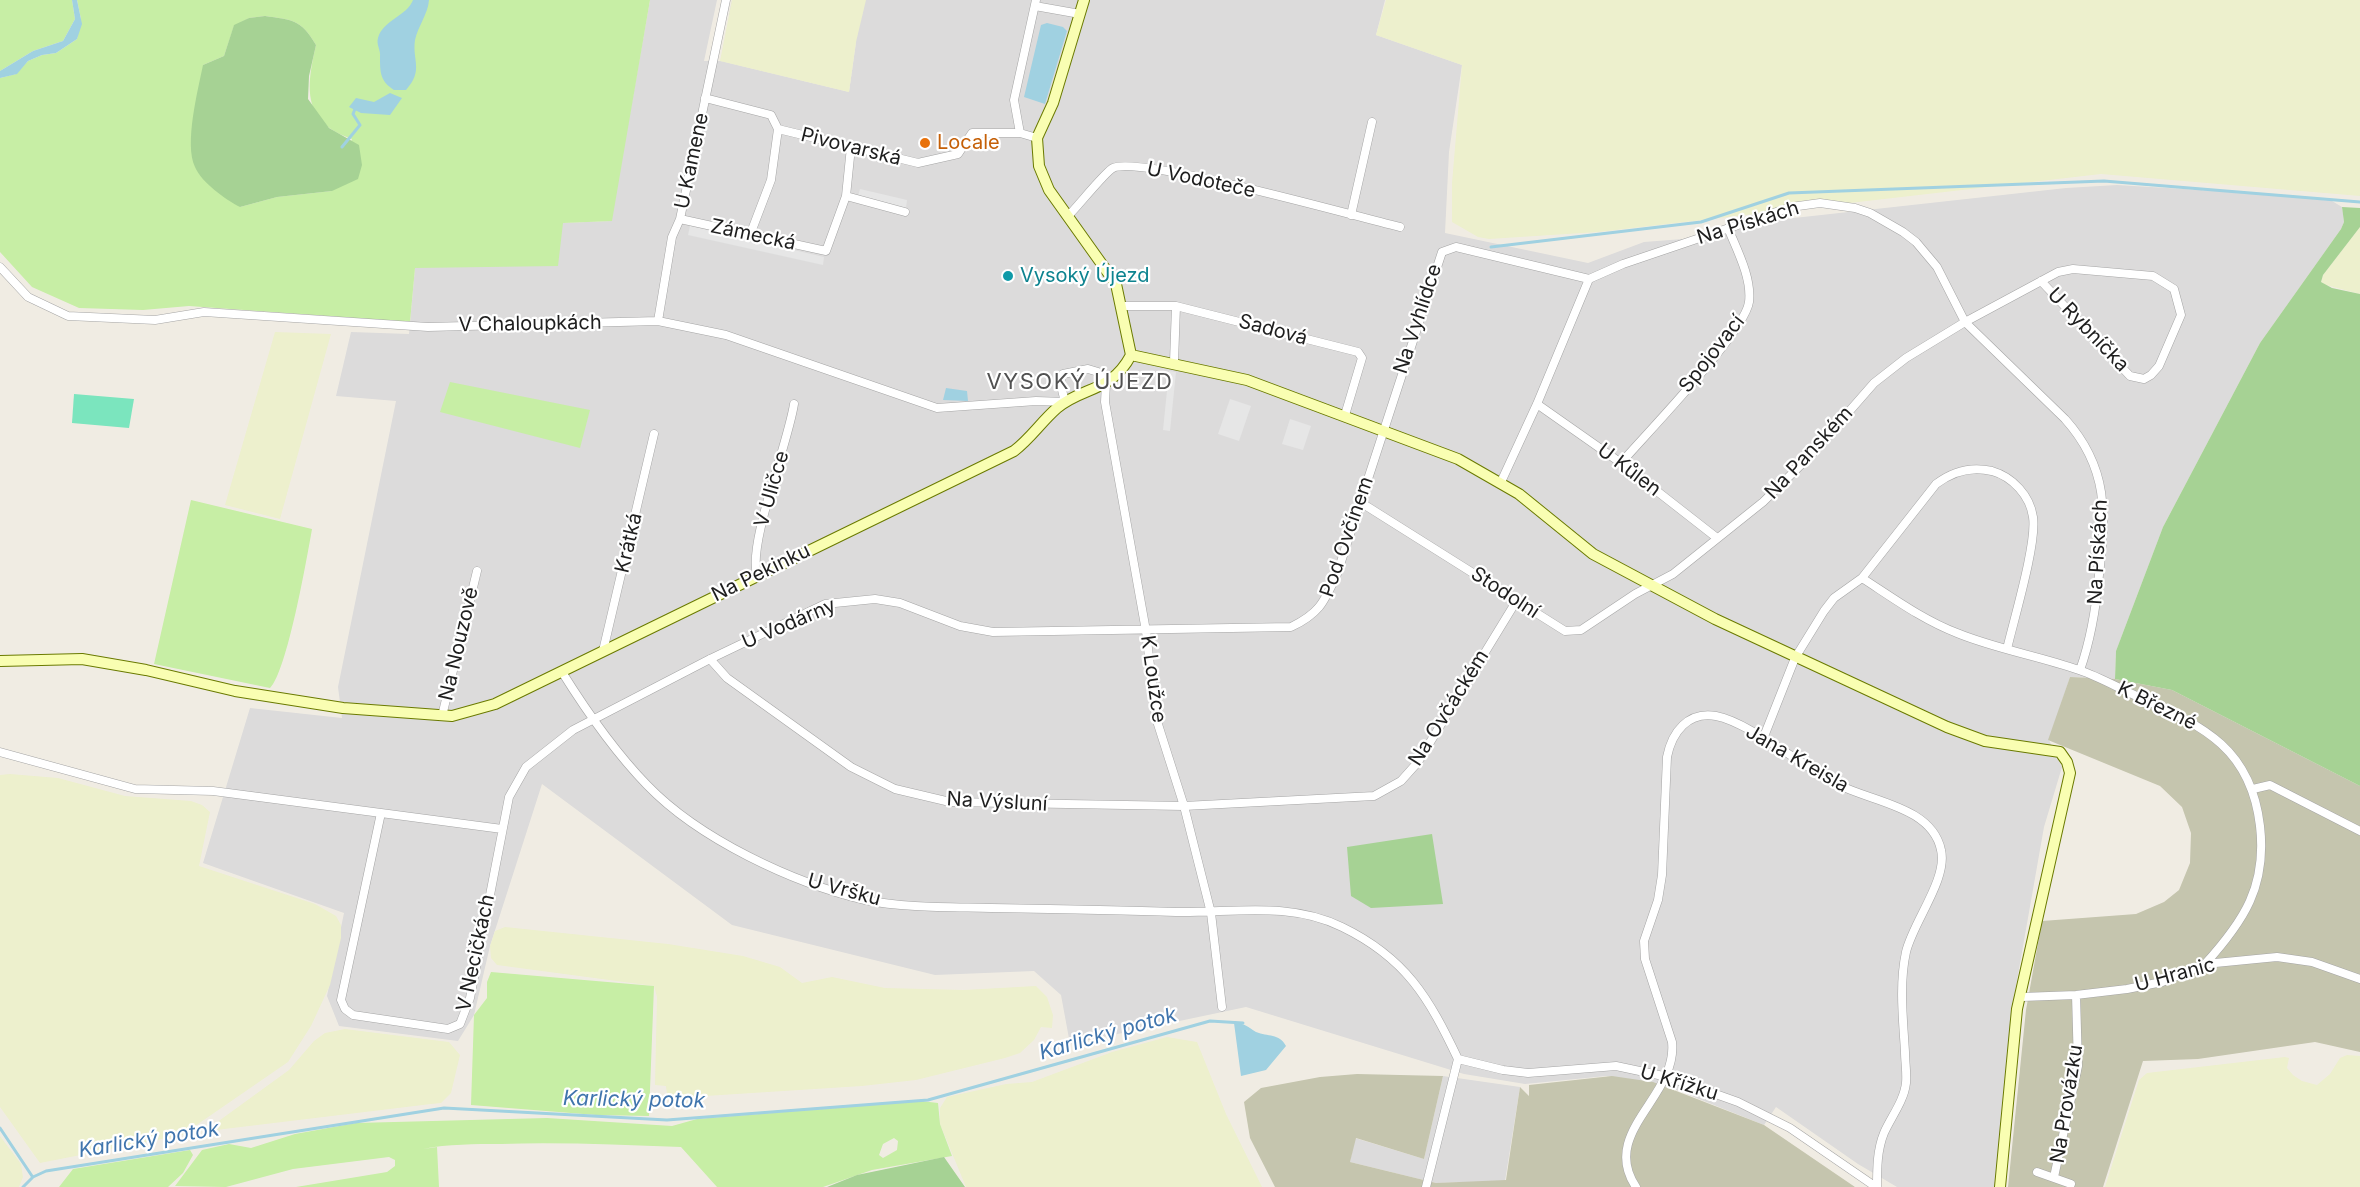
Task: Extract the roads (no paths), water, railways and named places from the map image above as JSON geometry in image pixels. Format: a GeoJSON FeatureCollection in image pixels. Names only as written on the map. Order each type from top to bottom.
{"type":"FeatureCollection","features":[{"type":"Feature","properties":{"kind":"street","name":"U Kamene"},"geometry":{"type":"LineString","coordinates":[[658,321],[672,237],[680,219],[726,0]]}},
{"type":"Feature","properties":{"kind":"street"},"geometry":{"type":"LineString","coordinates":[[1084,0],[1053,103],[1037,138],[1038,166],[1043,178],[1110,274],[1121,306],[1131,355],[1126,365],[1106,383],[1065,402],[1060,382],[1063,374],[1088,369],[1098,372],[1106,383]]}},
{"type":"Feature","properties":{"kind":"street"},"geometry":{"type":"LineString","coordinates":[[1037,138],[1020,133],[1014,100],[1036,3],[1080,14]]}},
{"type":"Feature","properties":{"kind":"street","name":"Pivovarská"},"geometry":{"type":"LineString","coordinates":[[705,98],[771,115],[778,129],[771,180],[750,235]]}},
{"type":"Feature","properties":{"kind":"street"},"geometry":{"type":"LineString","coordinates":[[1351,215],[1372,122]]}},
{"type":"Feature","properties":{"kind":"street","name":"Pivovarská"},"geometry":{"type":"LineString","coordinates":[[778,129],[918,163],[958,154],[972,133],[1020,133]]}},
{"type":"Feature","properties":{"kind":"street"},"geometry":{"type":"LineString","coordinates":[[851,147],[846,196],[905,212]]}},
{"type":"Feature","properties":{"kind":"street","name":"U Vodoteče"},"geometry":{"type":"LineString","coordinates":[[1069,215],[1112,168],[1128,166],[1189,175],[1400,227]]}},
{"type":"Feature","properties":{"kind":"street","name":"Zámecká"},"geometry":{"type":"LineString","coordinates":[[680,219],[826,251],[846,196]]}},
{"type":"Feature","properties":{"kind":"street","name":"Na Pískách"},"geometry":{"type":"LineString","coordinates":[[1589,279],[1623,264],[1804,204],[1838,205],[1870,213],[1903,232],[1927,255],[1947,284],[1965,322],[2077,432],[2099,477],[2104,506],[2095,617],[2080,670]]}},
{"type":"Feature","properties":{"kind":"street","name":"Spojovací"},"geometry":{"type":"LineString","coordinates":[[1622,463],[1726,342],[1746,314],[1749,287],[1728,228]]}},
{"type":"Feature","properties":{"kind":"street","name":"Na Vyhlídce"},"geometry":{"type":"LineString","coordinates":[[1383,430],[1438,257],[1445,249],[1456,247],[1589,279]]}},
{"type":"Feature","properties":{"kind":"street","name":"V Chaloupkách"},"geometry":{"type":"LineString","coordinates":[[0,267],[28,297],[39,305],[68,316],[155,320],[204,312],[428,327],[658,321],[726,335],[937,408],[1036,401],[1065,402]]}},
{"type":"Feature","properties":{"kind":"street","name":"U Rybníčka"},"geometry":{"type":"LineString","coordinates":[[1965,322],[2041,281],[2058,272],[2073,269],[2153,276],[2168,283],[2178,296],[2181,315],[2159,366],[2144,379],[2130,376],[2041,281]]}},
{"type":"Feature","properties":{"kind":"street"},"geometry":{"type":"LineString","coordinates":[[1501,482],[1537,404],[1589,279]]}},
{"type":"Feature","properties":{"kind":"street","name":"Sadová"},"geometry":{"type":"LineString","coordinates":[[1121,306],[1176,306],[1358,352],[1362,358],[1345,415]]}},
{"type":"Feature","properties":{"kind":"street"},"geometry":{"type":"LineString","coordinates":[[1174,362],[1176,306]]}},
{"type":"Feature","properties":{"kind":"street","name":"Na Panském"},"geometry":{"type":"LineString","coordinates":[[1652,585],[1674,574],[1763,502],[1811,455],[1874,383],[1906,358],[1965,322]]}},
{"type":"Feature","properties":{"kind":"street"},"geometry":{"type":"LineString","coordinates":[[1131,355],[1174,362],[1247,380],[1458,459],[1501,482],[1593,554],[1795,658],[1947,727],[1985,741],[2060,752],[2067,762],[2070,773],[2045,877],[2015,1030],[2000,1187]]}},
{"type":"Feature","properties":{"kind":"street","name":"K Loužce"},"geometry":{"type":"LineString","coordinates":[[1106,383],[1105,402],[1146,631],[1156,718],[1184,807],[1211,913],[1222,1007]]}},
{"type":"Feature","properties":{"kind":"street","name":"Na Pekinku"},"geometry":{"type":"LineString","coordinates":[[0,661],[82,659],[146,670],[235,691],[343,708],[453,716],[495,704],[757,574],[1014,451],[1065,402]]}},
{"type":"Feature","properties":{"kind":"street","name":"V Uličce"},"geometry":{"type":"LineString","coordinates":[[757,574],[754,564],[760,529],[794,404]]}},
{"type":"Feature","properties":{"kind":"street","name":"U Kůlen"},"geometry":{"type":"LineString","coordinates":[[1537,404],[1622,463],[1717,538]]}},
{"type":"Feature","properties":{"kind":"street","name":"Pod Ovčínem"},"geometry":{"type":"LineString","coordinates":[[1146,631],[1291,627],[1310,618],[1323,605],[1337,574],[1383,430]]}},
{"type":"Feature","properties":{"kind":"street","name":"Krátká"},"geometry":{"type":"LineString","coordinates":[[603,651],[654,434]]}},
{"type":"Feature","properties":{"kind":"street"},"geometry":{"type":"LineString","coordinates":[[1763,739],[1795,658],[1834,598],[1862,578],[1936,484],[1945,477],[1966,469],[1994,472],[2018,487],[2025,497],[2033,518],[2031,544],[2007,649]]}},
{"type":"Feature","properties":{"kind":"street","name":"Stodolní"},"geometry":{"type":"LineString","coordinates":[[1360,502],[1565,631],[1573,633],[1581,630],[1652,585]]}},
{"type":"Feature","properties":{"kind":"street","name":"Na Nouzově"},"geometry":{"type":"LineString","coordinates":[[442,716],[477,571]]}},
{"type":"Feature","properties":{"kind":"street","name":"K Březné"},"geometry":{"type":"LineString","coordinates":[[1862,578],[1940,626],[2007,649],[2080,670],[2179,714],[2221,742],[2237,761],[2253,789],[2262,844],[2260,874],[2250,903],[2235,929],[2205,964]]}},
{"type":"Feature","properties":{"kind":"street","name":"U Vodárny"},"geometry":{"type":"LineString","coordinates":[[502,828],[509,797],[526,767],[573,730],[710,659],[815,609],[847,600],[875,599],[900,603],[960,626],[993,632],[1146,631]]}},
{"type":"Feature","properties":{"kind":"street","name":"Na Ovčáckém"},"geometry":{"type":"LineString","coordinates":[[1184,807],[1374,796],[1401,781],[1418,762],[1517,600]]}},
{"type":"Feature","properties":{"kind":"street","name":"Na Výsluní"},"geometry":{"type":"LineString","coordinates":[[710,659],[726,678],[842,761],[895,789],[950,802],[1184,807]]}},
{"type":"Feature","properties":{"kind":"street","name":"U Vršku"},"geometry":{"type":"LineString","coordinates":[[562,672],[592,720],[649,787],[694,823],[750,857],[796,878],[866,900],[943,907],[1211,913],[1261,909],[1293,912],[1341,927],[1366,941],[1403,970],[1429,1000],[1458,1059]]}},
{"type":"Feature","properties":{"kind":"street","name":"Jana Kreisla"},"geometry":{"type":"LineString","coordinates":[[1668,1077],[1673,1057],[1672,1042],[1645,959],[1644,941],[1658,900],[1662,875],[1667,757],[1671,740],[1684,723],[1700,716],[1728,720],[1827,779],[1921,819],[1938,837],[1942,854],[1941,869],[1910,937],[1906,953],[1902,991],[1906,1084],[1883,1135],[1879,1153],[1877,1187]]}},
{"type":"Feature","properties":{"kind":"street"},"geometry":{"type":"LineString","coordinates":[[0,752],[135,789],[213,791],[502,828]]}},
{"type":"Feature","properties":{"kind":"street"},"geometry":{"type":"LineString","coordinates":[[2253,789],[2271,785],[2360,831]]}},
{"type":"Feature","properties":{"kind":"street","name":"V Necičkách"},"geometry":{"type":"LineString","coordinates":[[381,813],[341,1000],[345,1009],[361,1018],[448,1029],[460,1024],[470,998],[502,828]]}},
{"type":"Feature","properties":{"kind":"street","name":"U Hranic"},"geometry":{"type":"LineString","coordinates":[[2022,997],[2076,995],[2162,982],[2205,964],[2287,958],[2312,962],[2360,979]]}},
{"type":"Feature","properties":{"kind":"street","name":"Na Provázku"},"geometry":{"type":"LineString","coordinates":[[2054,1178],[2078,1066],[2076,995]]}},
{"type":"Feature","properties":{"kind":"street"},"geometry":{"type":"LineString","coordinates":[[1426,1187],[1458,1059]]}},
{"type":"Feature","properties":{"kind":"street","name":"U Křížku"},"geometry":{"type":"LineString","coordinates":[[1458,1059],[1503,1071],[1528,1073],[1616,1066],[1668,1077],[1738,1102],[1790,1128],[1877,1187]]}},
{"type":"Feature","properties":{"kind":"street"},"geometry":{"type":"LineString","coordinates":[[1636,1187],[1626,1164],[1626,1146],[1631,1130],[1668,1077]]}},
{"type":"Feature","properties":{"kind":"street","name":"Na Provázku"},"geometry":{"type":"LineString","coordinates":[[2037,1172],[2071,1184]]}},
{"type":"Feature","properties":{"kind":"water"},"geometry":{"type":"Polygon","coordinates":[[[72,0],[77,0],[82,24],[77,39],[56,53],[42,55],[28,61],[17,74],[0,78],[0,71],[33,51],[63,41],[75,19],[72,0]]]}},
{"type":"Feature","properties":{"kind":"water"},"geometry":{"type":"Polygon","coordinates":[[[413,0],[429,0],[415,40],[415,77],[406,90],[394,90],[382,76],[378,38],[385,27],[406,10],[413,0]]]}},
{"type":"Feature","properties":{"kind":"water"},"geometry":{"type":"Polygon","coordinates":[[[1047,23],[1063,27],[1067,31],[1045,104],[1024,97],[1041,25],[1047,23]]]}},
{"type":"Feature","properties":{"kind":"water"},"geometry":{"type":"Polygon","coordinates":[[[390,93],[402,98],[390,115],[361,113],[349,107],[356,98],[374,102],[390,93]]]}},
{"type":"Feature","properties":{"kind":"water"},"geometry":{"type":"Polygon","coordinates":[[[946,388],[967,391],[968,401],[943,400],[946,388]]]}},
{"type":"Feature","properties":{"kind":"water"},"geometry":{"type":"Polygon","coordinates":[[[1234,1023],[1244,1025],[1260,1034],[1277,1037],[1286,1046],[1266,1070],[1241,1076],[1234,1023]]]}},
{"type":"Feature","properties":{"kind":"waterway"},"geometry":{"type":"LineString","coordinates":[[342,147],[360,125],[353,114],[355,109]]}},
{"type":"Feature","properties":{"kind":"waterway"},"geometry":{"type":"LineString","coordinates":[[1491,247],[1701,222],[1789,193],[2104,181],[2360,202]]}},
{"type":"Feature","properties":{"kind":"waterway","name":"Karlický potok"},"geometry":{"type":"LineString","coordinates":[[23,1187],[33,1177],[46,1171],[444,1108],[667,1120],[928,1100],[1210,1021],[1243,1023]]}},
{"type":"Feature","properties":{"kind":"waterway"},"geometry":{"type":"LineString","coordinates":[[0,1128],[32,1176]]}},
{"type":"Feature","properties":{"kind":"place","name":"Locale"},"geometry":{"type":"Point","coordinates":[925,143]}},
{"type":"Feature","properties":{"kind":"place","name":"Vysoký Újezd"},"geometry":{"type":"Point","coordinates":[1008,276]}},
{"type":"Feature","properties":{"kind":"district","name":"VYSOKÝ ÚJEZD"},"geometry":{"type":"Point","coordinates":[1080,382]}}]}
